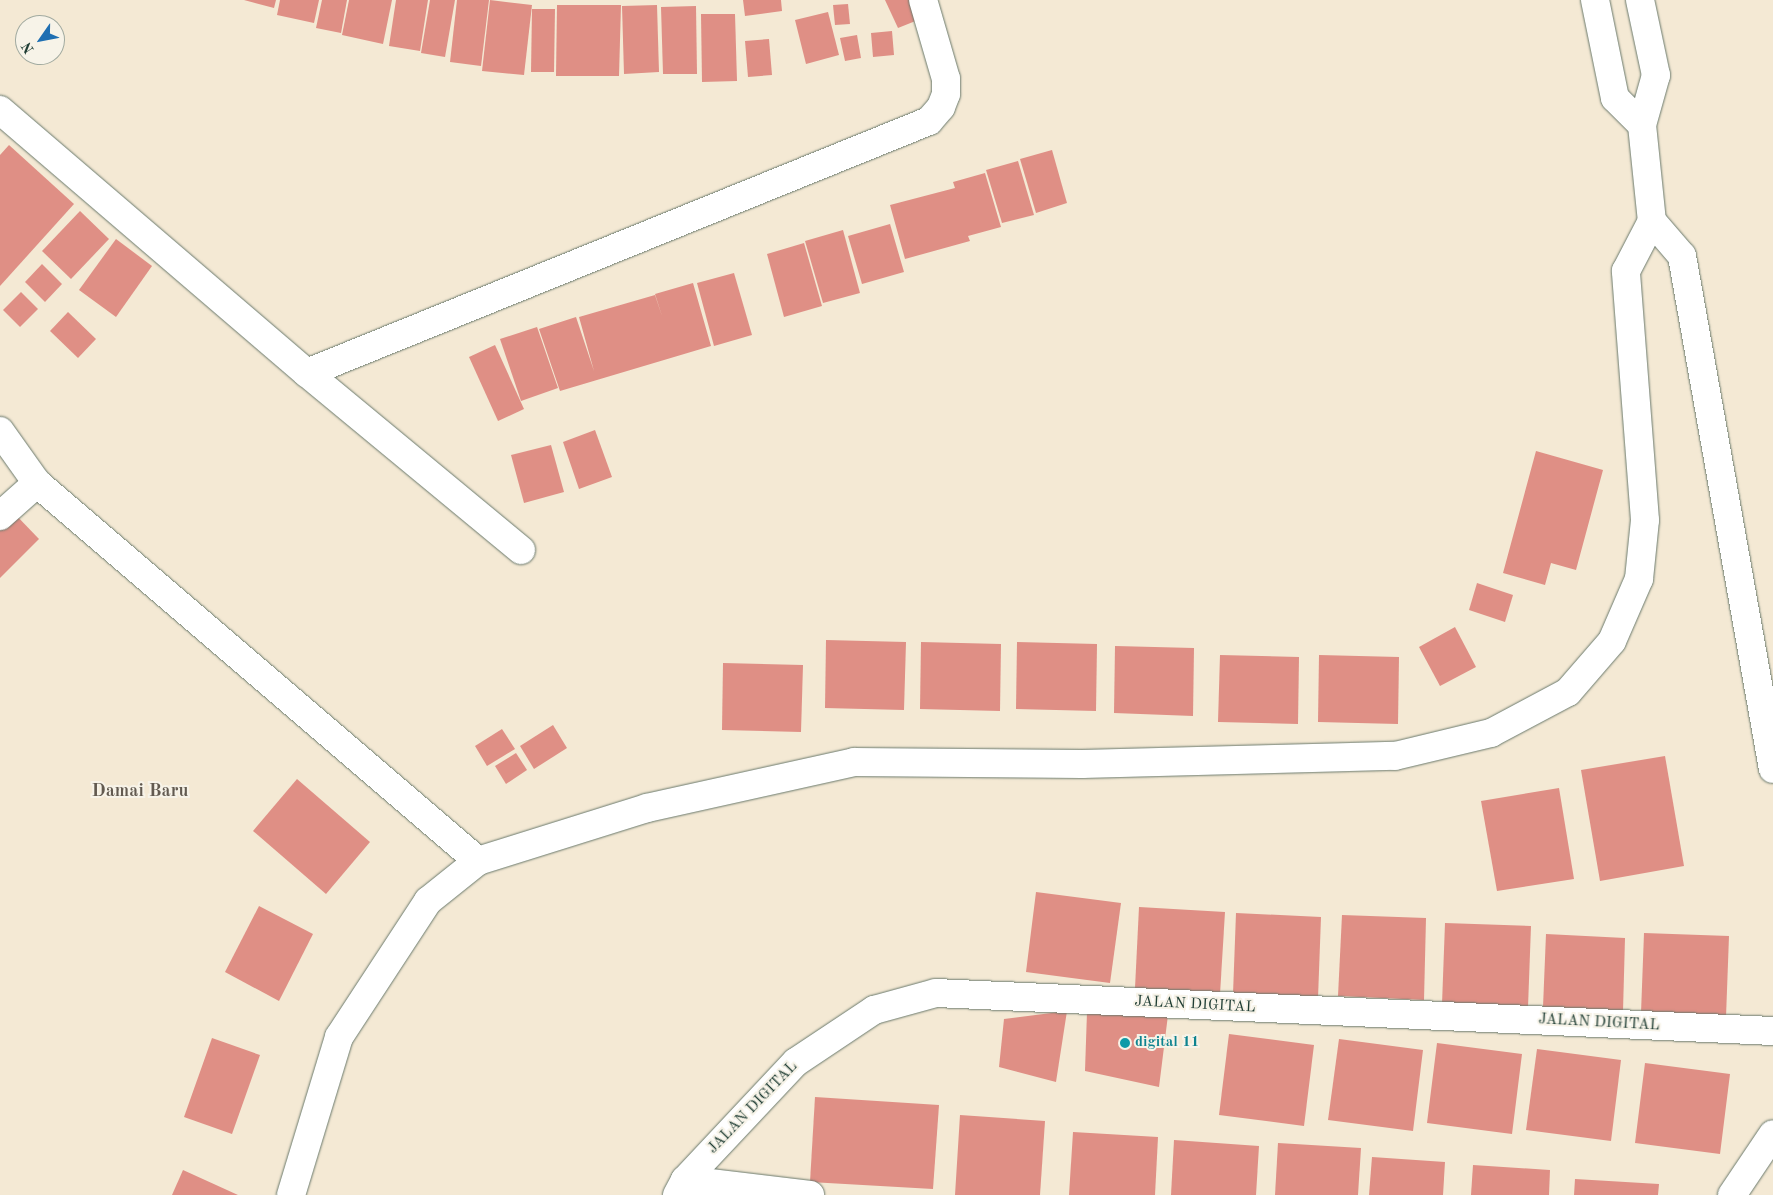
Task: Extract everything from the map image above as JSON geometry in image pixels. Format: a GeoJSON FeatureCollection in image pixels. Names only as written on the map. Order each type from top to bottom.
{"type":"FeatureCollection","features":[{"type":"Feature","properties":{"kind":"street"},"geometry":{"type":"LineString","coordinates":[[307,373],[929,121],[941,108],[946,94],[946,79],[923,0]]}},
{"type":"Feature","properties":{"kind":"street"},"geometry":{"type":"LineString","coordinates":[[1595,0],[1615,98],[1642,125]]}},
{"type":"Feature","properties":{"kind":"street"},"geometry":{"type":"LineString","coordinates":[[290,1195],[338,1037],[428,901],[478,861],[647,808],[854,762],[1082,764],[1395,756],[1491,732],[1568,692],[1612,641],[1639,579],[1645,520],[1626,271],[1652,221],[1642,125],[1656,75],[1640,0]]}},
{"type":"Feature","properties":{"kind":"street"},"geometry":{"type":"LineString","coordinates":[[0,110],[307,373],[521,550]]}},
{"type":"Feature","properties":{"kind":"street"},"geometry":{"type":"LineString","coordinates":[[1652,221],[1682,256],[1773,769]]}},
{"type":"Feature","properties":{"kind":"street"},"geometry":{"type":"LineString","coordinates":[[0,431],[37,483],[478,861]]}},
{"type":"Feature","properties":{"kind":"street"},"geometry":{"type":"LineString","coordinates":[[0,516],[37,483]]}},
{"type":"Feature","properties":{"kind":"street","name":"JALAN DIGITAL"},"geometry":{"type":"LineString","coordinates":[[681,1187],[796,1062],[874,1010],[936,993],[1773,1031]]}},
{"type":"Feature","properties":{"kind":"street"},"geometry":{"type":"LineString","coordinates":[[1732,1195],[1773,1134]]}},
{"type":"Feature","properties":{"kind":"street"},"geometry":{"type":"LineString","coordinates":[[681,1187],[810,1195]]}},
{"type":"Feature","properties":{"kind":"building"},"geometry":{"type":"Polygon","coordinates":[[[244,0],[276,0],[274,8],[244,0]]]}},
{"type":"Feature","properties":{"kind":"building"},"geometry":{"type":"Polygon","coordinates":[[[280,0],[319,0],[314,23],[277,15],[280,0]]]}},
{"type":"Feature","properties":{"kind":"building"},"geometry":{"type":"Polygon","coordinates":[[[322,0],[347,0],[341,33],[316,28],[322,0]]]}},
{"type":"Feature","properties":{"kind":"building"},"geometry":{"type":"Polygon","coordinates":[[[349,0],[392,0],[383,44],[342,35],[349,0]]]}},
{"type":"Feature","properties":{"kind":"building"},"geometry":{"type":"Polygon","coordinates":[[[396,0],[428,0],[420,51],[389,46],[396,0]]]}},
{"type":"Feature","properties":{"kind":"building"},"geometry":{"type":"Polygon","coordinates":[[[430,0],[455,0],[445,57],[421,53],[430,0]]]}},
{"type":"Feature","properties":{"kind":"building"},"geometry":{"type":"Polygon","coordinates":[[[457,0],[489,0],[481,66],[450,62],[457,0]]]}},
{"type":"Feature","properties":{"kind":"building"},"geometry":{"type":"Polygon","coordinates":[[[490,0],[532,5],[524,75],[482,71],[490,0]]]}},
{"type":"Feature","properties":{"kind":"building"},"geometry":{"type":"Polygon","coordinates":[[[743,0],[781,0],[782,11],[745,16],[743,0]]]}},
{"type":"Feature","properties":{"kind":"building"},"geometry":{"type":"Polygon","coordinates":[[[885,0],[909,0],[918,20],[898,28],[885,0]]]}},
{"type":"Feature","properties":{"kind":"building"},"geometry":{"type":"Polygon","coordinates":[[[848,4],[850,24],[835,25],[833,5],[848,4]]]}},
{"type":"Feature","properties":{"kind":"building"},"geometry":{"type":"Polygon","coordinates":[[[557,5],[621,5],[619,76],[556,76],[557,5]]]}},
{"type":"Feature","properties":{"kind":"building"},"geometry":{"type":"Polygon","coordinates":[[[657,5],[659,72],[624,74],[622,6],[657,5]]]}},
{"type":"Feature","properties":{"kind":"building"},"geometry":{"type":"Polygon","coordinates":[[[696,6],[697,74],[663,74],[661,7],[696,6]]]}},
{"type":"Feature","properties":{"kind":"building"},"geometry":{"type":"Polygon","coordinates":[[[532,9],[555,9],[554,72],[531,72],[532,9]]]}},
{"type":"Feature","properties":{"kind":"building"},"geometry":{"type":"Polygon","coordinates":[[[828,12],[839,55],[806,64],[795,20],[828,12]]]}},
{"type":"Feature","properties":{"kind":"building"},"geometry":{"type":"Polygon","coordinates":[[[701,14],[735,14],[737,81],[702,82],[701,14]]]}},
{"type":"Feature","properties":{"kind":"building"},"geometry":{"type":"Polygon","coordinates":[[[892,31],[894,55],[873,57],[871,33],[892,31]]]}},
{"type":"Feature","properties":{"kind":"building"},"geometry":{"type":"Polygon","coordinates":[[[857,35],[861,58],[845,61],[840,38],[857,35]]]}},
{"type":"Feature","properties":{"kind":"building"},"geometry":{"type":"Polygon","coordinates":[[[769,39],[772,75],[748,77],[745,41],[769,39]]]}},
{"type":"Feature","properties":{"kind":"building"},"geometry":{"type":"Polygon","coordinates":[[[9,145],[74,204],[0,286],[0,155],[9,145]]]}},
{"type":"Feature","properties":{"kind":"building"},"geometry":{"type":"Polygon","coordinates":[[[1052,150],[1067,203],[1036,213],[1020,159],[1052,150]]]}},
{"type":"Feature","properties":{"kind":"building"},"geometry":{"type":"Polygon","coordinates":[[[1018,161],[1034,215],[1002,223],[986,170],[1018,161]]]}},
{"type":"Feature","properties":{"kind":"building"},"geometry":{"type":"Polygon","coordinates":[[[985,173],[1001,227],[968,236],[970,241],[905,259],[890,205],[955,188],[953,182],[985,173]]]}},
{"type":"Feature","properties":{"kind":"building"},"geometry":{"type":"Polygon","coordinates":[[[80,211],[109,239],[71,279],[42,251],[80,211]]]}},
{"type":"Feature","properties":{"kind":"building"},"geometry":{"type":"Polygon","coordinates":[[[890,224],[904,272],[862,284],[848,236],[890,224]]]}},
{"type":"Feature","properties":{"kind":"building"},"geometry":{"type":"Polygon","coordinates":[[[843,230],[860,293],[823,303],[805,241],[843,230]]]}},
{"type":"Feature","properties":{"kind":"building"},"geometry":{"type":"Polygon","coordinates":[[[116,239],[152,266],[116,317],[79,290],[116,239]]]}},
{"type":"Feature","properties":{"kind":"building"},"geometry":{"type":"Polygon","coordinates":[[[804,243],[822,306],[784,317],[767,254],[804,243]]]}},
{"type":"Feature","properties":{"kind":"building"},"geometry":{"type":"Polygon","coordinates":[[[42,264],[62,284],[45,302],[25,282],[42,264]]]}},
{"type":"Feature","properties":{"kind":"building"},"geometry":{"type":"Polygon","coordinates":[[[734,273],[752,335],[714,346],[697,283],[734,273]]]}},
{"type":"Feature","properties":{"kind":"building"},"geometry":{"type":"Polygon","coordinates":[[[693,283],[711,346],[560,391],[539,329],[576,317],[594,371],[579,317],[655,295],[662,316],[655,294],[693,283]]]}},
{"type":"Feature","properties":{"kind":"building"},"geometry":{"type":"Polygon","coordinates":[[[21,292],[38,309],[20,327],[3,310],[21,292]]]}},
{"type":"Feature","properties":{"kind":"building"},"geometry":{"type":"Polygon","coordinates":[[[68,312],[96,339],[78,358],[50,331],[68,312]]]}},
{"type":"Feature","properties":{"kind":"building"},"geometry":{"type":"Polygon","coordinates":[[[537,327],[558,388],[521,401],[500,339],[537,327]]]}},
{"type":"Feature","properties":{"kind":"building"},"geometry":{"type":"Polygon","coordinates":[[[495,345],[524,409],[498,421],[469,357],[495,345]]]}},
{"type":"Feature","properties":{"kind":"building"},"geometry":{"type":"Polygon","coordinates":[[[595,430],[612,477],[579,489],[563,442],[595,430]]]}},
{"type":"Feature","properties":{"kind":"building"},"geometry":{"type":"Polygon","coordinates":[[[551,445],[564,492],[524,503],[511,455],[551,445]]]}},
{"type":"Feature","properties":{"kind":"building"},"geometry":{"type":"Polygon","coordinates":[[[1536,451],[1603,470],[1576,570],[1551,563],[1545,585],[1503,573],[1536,451]]]}},
{"type":"Feature","properties":{"kind":"building"},"geometry":{"type":"Polygon","coordinates":[[[13,512],[39,539],[0,578],[0,525],[13,512]]]}},
{"type":"Feature","properties":{"kind":"building"},"geometry":{"type":"Polygon","coordinates":[[[1477,583],[1513,595],[1505,622],[1469,610],[1477,583]]]}},
{"type":"Feature","properties":{"kind":"building"},"geometry":{"type":"Polygon","coordinates":[[[1455,627],[1476,667],[1440,686],[1419,647],[1455,627]]]}},
{"type":"Feature","properties":{"kind":"building"},"geometry":{"type":"Polygon","coordinates":[[[826,640],[906,642],[904,710],[825,708],[826,640]]]}},
{"type":"Feature","properties":{"kind":"building"},"geometry":{"type":"Polygon","coordinates":[[[921,642],[1001,644],[1000,711],[920,709],[921,642]]]}},
{"type":"Feature","properties":{"kind":"building"},"geometry":{"type":"Polygon","coordinates":[[[1017,642],[1097,644],[1096,711],[1016,709],[1017,642]]]}},
{"type":"Feature","properties":{"kind":"building"},"geometry":{"type":"Polygon","coordinates":[[[1115,646],[1194,648],[1193,716],[1114,713],[1115,646]]]}},
{"type":"Feature","properties":{"kind":"building"},"geometry":{"type":"Polygon","coordinates":[[[1220,655],[1299,657],[1298,724],[1218,722],[1220,655]]]}},
{"type":"Feature","properties":{"kind":"building"},"geometry":{"type":"Polygon","coordinates":[[[1319,655],[1399,657],[1398,724],[1318,722],[1319,655]]]}},
{"type":"Feature","properties":{"kind":"building"},"geometry":{"type":"Polygon","coordinates":[[[723,663],[803,665],[801,732],[722,730],[723,663]]]}},
{"type":"Feature","properties":{"kind":"building"},"geometry":{"type":"Polygon","coordinates":[[[553,725],[567,748],[534,769],[520,746],[553,725]]]}},
{"type":"Feature","properties":{"kind":"building"},"geometry":{"type":"Polygon","coordinates":[[[502,729],[515,749],[487,766],[475,746],[502,729]]]}},
{"type":"Feature","properties":{"kind":"building"},"geometry":{"type":"Polygon","coordinates":[[[516,753],[527,770],[506,784],[495,766],[516,753]]]}},
{"type":"Feature","properties":{"kind":"building"},"geometry":{"type":"Polygon","coordinates":[[[1665,756],[1684,866],[1600,881],[1581,770],[1665,756]]]}},
{"type":"Feature","properties":{"kind":"building"},"geometry":{"type":"Polygon","coordinates":[[[297,779],[370,842],[326,894],[253,831],[297,779]]]}},
{"type":"Feature","properties":{"kind":"building"},"geometry":{"type":"Polygon","coordinates":[[[1559,788],[1574,879],[1497,891],[1481,801],[1559,788]]]}},
{"type":"Feature","properties":{"kind":"building"},"geometry":{"type":"Polygon","coordinates":[[[1036,892],[1121,903],[1110,983],[1026,972],[1036,892]]]}},
{"type":"Feature","properties":{"kind":"building"},"geometry":{"type":"Polygon","coordinates":[[[259,906],[313,934],[279,1001],[225,972],[259,906]]]}},
{"type":"Feature","properties":{"kind":"building"},"geometry":{"type":"Polygon","coordinates":[[[1139,907],[1225,912],[1220,994],[1135,988],[1139,907]]]}},
{"type":"Feature","properties":{"kind":"building"},"geometry":{"type":"Polygon","coordinates":[[[1236,913],[1321,917],[1318,998],[1233,994],[1236,913]]]}},
{"type":"Feature","properties":{"kind":"building"},"geometry":{"type":"Polygon","coordinates":[[[1342,915],[1426,918],[1424,1000],[1338,996],[1342,915]]]}},
{"type":"Feature","properties":{"kind":"building"},"geometry":{"type":"Polygon","coordinates":[[[1445,923],[1531,926],[1528,1007],[1442,1004],[1445,923]]]}},
{"type":"Feature","properties":{"kind":"building"},"geometry":{"type":"Polygon","coordinates":[[[1644,933],[1729,936],[1726,1017],[1641,1013],[1644,933]]]}},
{"type":"Feature","properties":{"kind":"building"},"geometry":{"type":"Polygon","coordinates":[[[1546,934],[1625,938],[1623,1011],[1543,1007],[1546,934]]]}},
{"type":"Feature","properties":{"kind":"building"},"geometry":{"type":"Polygon","coordinates":[[[1067,1011],[1056,1082],[999,1067],[1004,1019],[1067,1011]]]}},
{"type":"Feature","properties":{"kind":"building","name":"digital 11"},"geometry":{"type":"Polygon","coordinates":[[[1087,1012],[1168,1015],[1159,1087],[1085,1071],[1087,1012]]]}},
{"type":"Feature","properties":{"kind":"building"},"geometry":{"type":"Polygon","coordinates":[[[1229,1034],[1314,1045],[1304,1126],[1219,1115],[1229,1034]]]}},
{"type":"Feature","properties":{"kind":"building"},"geometry":{"type":"Polygon","coordinates":[[[212,1038],[260,1055],[232,1134],[184,1117],[212,1038]]]}},
{"type":"Feature","properties":{"kind":"building"},"geometry":{"type":"Polygon","coordinates":[[[1339,1039],[1423,1050],[1413,1131],[1328,1120],[1339,1039]]]}},
{"type":"Feature","properties":{"kind":"building"},"geometry":{"type":"Polygon","coordinates":[[[1437,1043],[1522,1054],[1512,1134],[1427,1123],[1437,1043]]]}},
{"type":"Feature","properties":{"kind":"building"},"geometry":{"type":"Polygon","coordinates":[[[1537,1049],[1621,1060],[1611,1141],[1526,1130],[1537,1049]]]}},
{"type":"Feature","properties":{"kind":"building"},"geometry":{"type":"Polygon","coordinates":[[[1645,1063],[1730,1074],[1720,1154],[1635,1143],[1645,1063]]]}},
{"type":"Feature","properties":{"kind":"building"},"geometry":{"type":"Polygon","coordinates":[[[815,1097],[939,1105],[933,1189],[810,1182],[815,1097]]]}},
{"type":"Feature","properties":{"kind":"building"},"geometry":{"type":"Polygon","coordinates":[[[960,1115],[1045,1121],[1040,1195],[955,1195],[960,1115]]]}},
{"type":"Feature","properties":{"kind":"building"},"geometry":{"type":"Polygon","coordinates":[[[1073,1132],[1158,1137],[1155,1195],[1069,1195],[1073,1132]]]}},
{"type":"Feature","properties":{"kind":"building"},"geometry":{"type":"Polygon","coordinates":[[[1174,1140],[1259,1146],[1256,1195],[1171,1195],[1174,1140]]]}},
{"type":"Feature","properties":{"kind":"building"},"geometry":{"type":"Polygon","coordinates":[[[1278,1143],[1361,1148],[1358,1195],[1275,1195],[1278,1143]]]}},
{"type":"Feature","properties":{"kind":"building"},"geometry":{"type":"Polygon","coordinates":[[[1372,1157],[1445,1162],[1443,1195],[1369,1195],[1372,1157]]]}},
{"type":"Feature","properties":{"kind":"building"},"geometry":{"type":"Polygon","coordinates":[[[1473,1165],[1550,1170],[1549,1195],[1471,1195],[1473,1165]]]}},
{"type":"Feature","properties":{"kind":"building"},"geometry":{"type":"Polygon","coordinates":[[[183,1170],[238,1195],[172,1195],[183,1170]]]}},
{"type":"Feature","properties":{"kind":"building"},"geometry":{"type":"Polygon","coordinates":[[[1575,1179],[1659,1184],[1658,1195],[1574,1195],[1575,1179]]]}},
{"type":"Feature","properties":{"kind":"place","name":"digital 11"},"geometry":{"type":"Point","coordinates":[1125,1043]}},
{"type":"Feature","properties":{"kind":"district","name":"Damai Baru"},"geometry":{"type":"Point","coordinates":[140,791]}}]}
